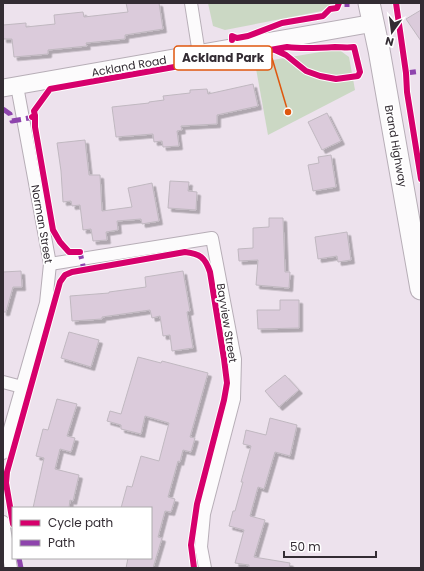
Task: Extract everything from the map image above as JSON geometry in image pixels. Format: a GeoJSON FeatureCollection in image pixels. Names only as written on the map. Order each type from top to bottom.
{"type":"FeatureCollection","features":[{"type":"Feature","properties":{"kind":"highway","name":"Brand Highway"},"geometry":{"type":"LineString","coordinates":[[369,3],[417,247],[421,289]]}},
{"type":"Feature","properties":{"kind":"main road","name":"Ackland Road"},"geometry":{"type":"LineString","coordinates":[[10,87],[374,23]]}},
{"type":"Feature","properties":{"kind":"street"},"geometry":{"type":"LineString","coordinates":[[191,3],[200,54]]}},
{"type":"Feature","properties":{"kind":"street","name":"Norman Street"},"geometry":{"type":"LineString","coordinates":[[3,453],[46,303],[50,264],[10,87]]}},
{"type":"Feature","properties":{"kind":"street","name":"Bayview Street"},"geometry":{"type":"LineString","coordinates":[[50,264],[212,238],[235,359],[234,399],[204,514],[201,547],[205,568]]}},
{"type":"Feature","properties":{"kind":"street"},"geometry":{"type":"LineString","coordinates":[[3,382],[22,387]]}},
{"type":"Feature","properties":{"kind":"street"},"geometry":{"type":"LineString","coordinates":[[3,522],[10,568]]}},
{"type":"Feature","properties":{"kind":"green space"},"geometry":{"type":"Polygon","coordinates":[[[208,3],[332,3],[322,11],[225,30],[213,26],[208,3]]]}},
{"type":"Feature","properties":{"kind":"green space"},"geometry":{"type":"Polygon","coordinates":[[[338,49],[349,57],[355,90],[268,135],[255,63],[338,49]]]}},
{"type":"Feature","properties":{"kind":"building"},"geometry":{"type":"Polygon","coordinates":[[[126,3],[159,3],[163,29],[125,35],[125,39],[86,43],[87,46],[48,50],[48,54],[14,57],[12,39],[3,39],[3,25],[26,23],[26,27],[55,24],[54,15],[83,12],[84,17],[128,12],[126,3]]]}},
{"type":"Feature","properties":{"kind":"building"},"geometry":{"type":"Polygon","coordinates":[[[421,10],[421,41],[406,19],[421,10]]]}},
{"type":"Feature","properties":{"kind":"building"},"geometry":{"type":"Polygon","coordinates":[[[253,84],[258,106],[217,115],[217,124],[181,126],[182,130],[177,131],[179,146],[163,147],[162,141],[154,142],[153,134],[116,137],[112,107],[164,100],[163,96],[190,93],[190,90],[207,89],[208,94],[253,84]]]}},
{"type":"Feature","properties":{"kind":"building"},"geometry":{"type":"Polygon","coordinates":[[[327,113],[341,141],[322,150],[308,122],[327,113]]]}},
{"type":"Feature","properties":{"kind":"building"},"geometry":{"type":"Polygon","coordinates":[[[85,140],[89,175],[100,175],[102,211],[132,207],[128,188],[152,183],[159,221],[142,224],[141,219],[117,221],[118,230],[106,232],[107,240],[93,241],[91,229],[83,230],[80,205],[72,206],[71,201],[63,202],[57,143],[85,140]]]}},
{"type":"Feature","properties":{"kind":"building"},"geometry":{"type":"Polygon","coordinates":[[[331,155],[336,187],[313,191],[308,165],[319,163],[318,157],[331,155]]]}},
{"type":"Feature","properties":{"kind":"building"},"geometry":{"type":"Polygon","coordinates":[[[170,181],[189,182],[188,191],[197,192],[196,210],[168,208],[170,181]]]}},
{"type":"Feature","properties":{"kind":"building"},"geometry":{"type":"Polygon","coordinates":[[[269,218],[283,218],[285,272],[290,272],[289,288],[256,285],[258,260],[239,261],[238,249],[253,248],[253,228],[269,227],[269,218]]]}},
{"type":"Feature","properties":{"kind":"building"},"geometry":{"type":"Polygon","coordinates":[[[347,232],[351,260],[338,262],[337,256],[318,259],[315,237],[347,232]]]}},
{"type":"Feature","properties":{"kind":"building"},"geometry":{"type":"Polygon","coordinates":[[[21,271],[22,287],[13,287],[6,312],[3,312],[3,272],[21,271]]]}},
{"type":"Feature","properties":{"kind":"building"},"geometry":{"type":"Polygon","coordinates":[[[183,271],[190,311],[187,312],[193,348],[172,351],[170,335],[163,336],[160,316],[152,318],[150,310],[102,317],[102,319],[72,321],[70,296],[109,293],[146,287],[145,277],[183,271]]]}},
{"type":"Feature","properties":{"kind":"building"},"geometry":{"type":"Polygon","coordinates":[[[280,300],[299,300],[299,328],[258,329],[257,310],[280,310],[280,300]]]}},
{"type":"Feature","properties":{"kind":"building"},"geometry":{"type":"Polygon","coordinates":[[[69,332],[99,340],[91,367],[61,358],[69,332]]]}},
{"type":"Feature","properties":{"kind":"building"},"geometry":{"type":"Polygon","coordinates":[[[138,357],[161,363],[162,361],[208,373],[190,437],[195,438],[191,452],[183,450],[180,462],[178,461],[168,497],[175,499],[171,512],[165,511],[158,537],[162,538],[153,568],[126,568],[128,559],[152,559],[152,507],[121,507],[127,486],[132,487],[141,456],[159,461],[169,423],[145,416],[141,434],[121,429],[121,425],[107,421],[110,411],[121,414],[138,357]]]}},
{"type":"Feature","properties":{"kind":"building"},"geometry":{"type":"Polygon","coordinates":[[[285,375],[299,390],[279,407],[265,391],[285,375]]]}},
{"type":"Feature","properties":{"kind":"building"},"geometry":{"type":"Polygon","coordinates":[[[57,399],[77,404],[67,436],[75,438],[71,452],[60,449],[55,469],[79,475],[73,501],[70,500],[69,507],[33,507],[44,458],[36,456],[43,429],[48,430],[57,399]]]}},
{"type":"Feature","properties":{"kind":"building"},"geometry":{"type":"Polygon","coordinates":[[[270,418],[297,425],[290,456],[275,452],[264,489],[258,487],[250,516],[265,520],[254,557],[290,563],[289,568],[249,568],[249,565],[235,563],[244,530],[229,526],[243,482],[241,482],[251,446],[243,444],[246,430],[266,435],[270,418]]]}},
{"type":"Feature","properties":{"kind":"marked path"},"geometry":{"type":"LineString","coordinates":[[406,73],[421,71]]}},
{"type":"Feature","properties":{"kind":"marked path"},"geometry":{"type":"LineString","coordinates":[[3,109],[10,114],[12,121],[35,117]]}},
{"type":"Feature","properties":{"kind":"marked path"},"geometry":{"type":"LineString","coordinates":[[77,252],[80,252],[84,270]]}},
{"type":"Feature","properties":{"kind":"marked path"},"geometry":{"type":"LineString","coordinates":[[19,559],[21,568]]}},
{"type":"Feature","properties":{"kind":"cycle path"},"geometry":{"type":"LineString","coordinates":[[232,40],[232,36],[237,38],[248,36],[282,23],[323,16],[330,9],[337,8],[339,3]]}},
{"type":"Feature","properties":{"kind":"cycle path"},"geometry":{"type":"LineString","coordinates":[[396,3],[406,73],[407,92],[421,179]]}},
{"type":"Feature","properties":{"kind":"cycle path"},"geometry":{"type":"LineString","coordinates":[[35,116],[34,111],[50,89],[287,47],[354,47],[360,72],[358,76],[336,79],[320,76],[306,71],[286,55],[275,50]]}},
{"type":"Feature","properties":{"kind":"cycle path"},"geometry":{"type":"LineString","coordinates":[[32,117],[35,116],[35,127],[53,230],[60,242],[69,252],[80,252]]}},
{"type":"Feature","properties":{"kind":"cycle path"},"geometry":{"type":"LineString","coordinates":[[12,518],[6,483],[7,472],[60,282],[65,275],[72,272],[185,252],[195,254],[204,260],[210,272],[227,383],[197,504],[191,545],[194,568]]}},
{"type":"Feature","properties":{"kind":"place","name":"Ackland Park"},"geometry":{"type":"Point","coordinates":[288,112]}}]}
